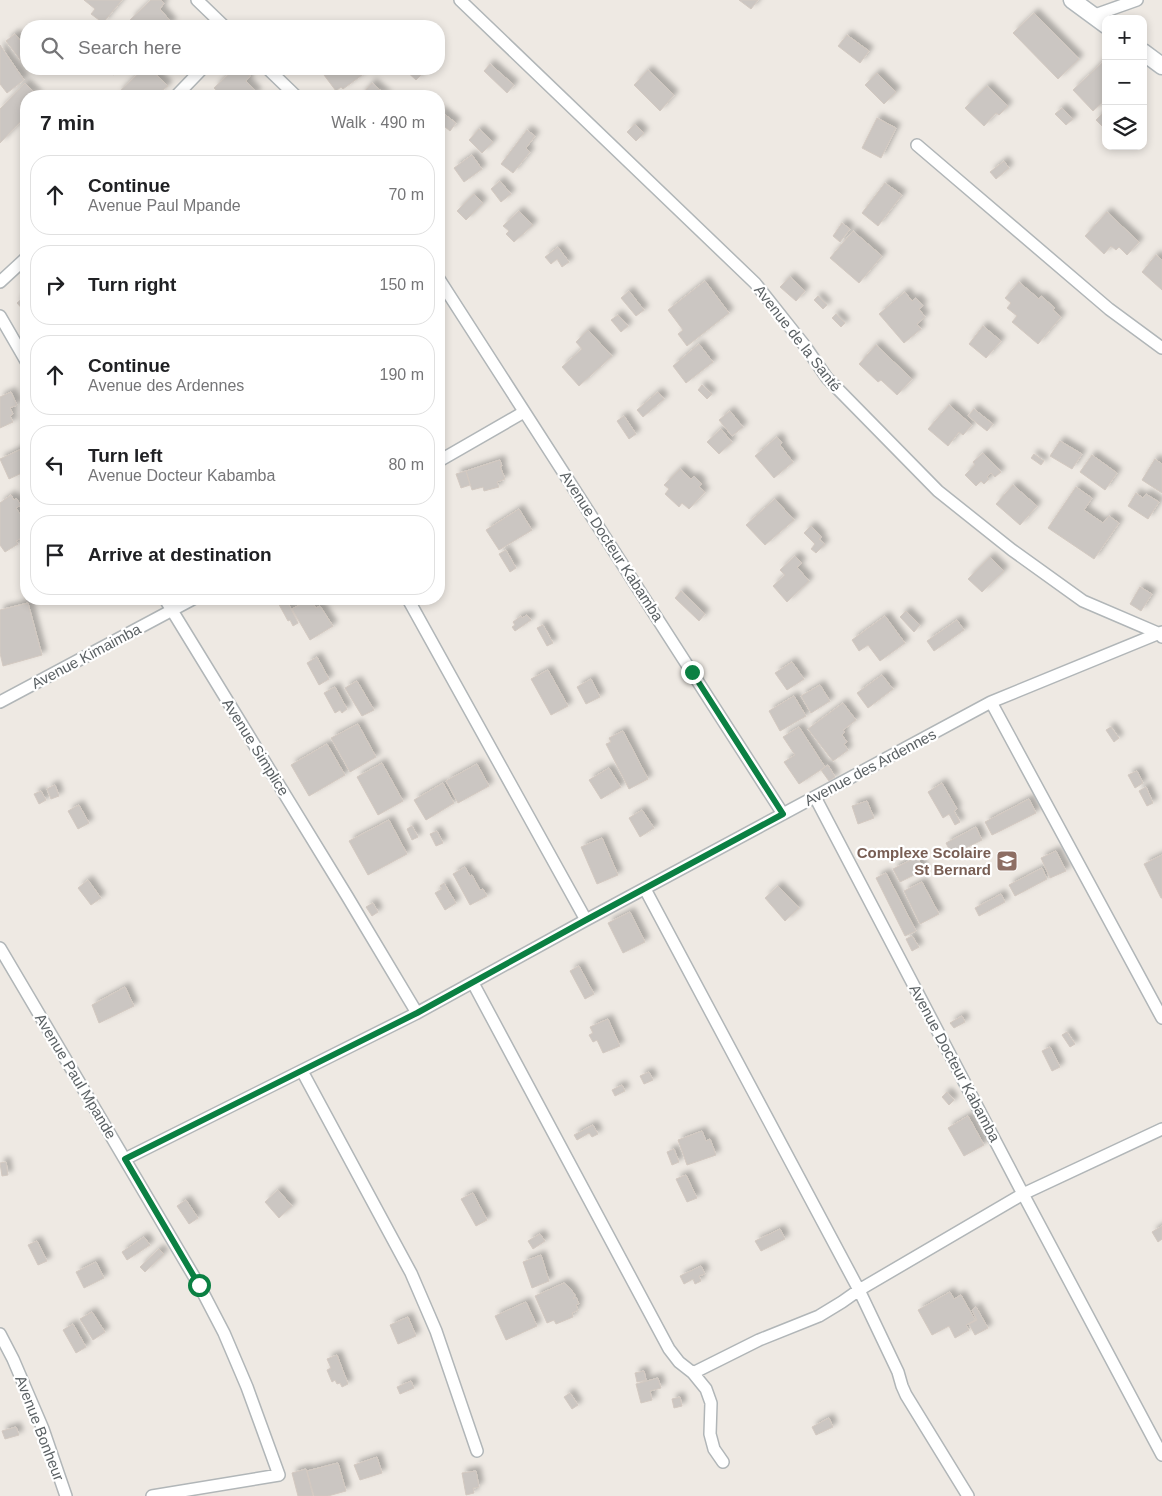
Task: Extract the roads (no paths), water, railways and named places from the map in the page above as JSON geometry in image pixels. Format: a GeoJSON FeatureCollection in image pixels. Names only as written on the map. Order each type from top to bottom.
{"type":"FeatureCollection","features":[{"type":"Feature","properties":{"kind":"main road"},"geometry":{"type":"LineString","coordinates":[[1072,0],[1102,23]]}},
{"type":"Feature","properties":{"kind":"main road"},"geometry":{"type":"LineString","coordinates":[[1147,55],[1162,66]]}},
{"type":"Feature","properties":{"kind":"street"},"geometry":{"type":"LineString","coordinates":[[197,0],[218,20]]}},
{"type":"Feature","properties":{"kind":"street","name":"Avenue de la Santé"},"geometry":{"type":"LineString","coordinates":[[460,0],[755,283],[806,346],[827,378],[938,491],[1012,550],[1083,601],[1161,634]]}},
{"type":"Feature","properties":{"kind":"street"},"geometry":{"type":"LineString","coordinates":[[1092,16],[1137,0]]}},
{"type":"Feature","properties":{"kind":"street"},"geometry":{"type":"LineString","coordinates":[[182,90],[196,75]]}},
{"type":"Feature","properties":{"kind":"street"},"geometry":{"type":"LineString","coordinates":[[274,75],[290,90]]}},
{"type":"Feature","properties":{"kind":"street"},"geometry":{"type":"LineString","coordinates":[[917,145],[1109,308],[1162,348]]}},
{"type":"Feature","properties":{"kind":"street"},"geometry":{"type":"LineString","coordinates":[[0,282],[20,264]]}},
{"type":"Feature","properties":{"kind":"street","name":"Avenue Docteur Kabamba"},"geometry":{"type":"LineString","coordinates":[[445,288],[783,814]]}},
{"type":"Feature","properties":{"kind":"street"},"geometry":{"type":"LineString","coordinates":[[0,316],[20,351]]}},
{"type":"Feature","properties":{"kind":"street"},"geometry":{"type":"LineString","coordinates":[[445,458],[524,412]]}},
{"type":"Feature","properties":{"kind":"street","name":"Avenue Simplice"},"geometry":{"type":"LineString","coordinates":[[169,605],[417,1013]]}},
{"type":"Feature","properties":{"kind":"street","name":"Avenue Kimaimba"},"geometry":{"type":"LineString","coordinates":[[0,702],[182,605]]}},
{"type":"Feature","properties":{"kind":"street"},"geometry":{"type":"LineString","coordinates":[[411,605],[586,920]]}},
{"type":"Feature","properties":{"kind":"street","name":"Avenue des Ardennes"},"geometry":{"type":"LineString","coordinates":[[125,1159],[417,1013],[991,702],[1161,634]]}},
{"type":"Feature","properties":{"kind":"street"},"geometry":{"type":"LineString","coordinates":[[991,702],[1162,1018]]}},
{"type":"Feature","properties":{"kind":"street","name":"Avenue Docteur Kabamba"},"geometry":{"type":"LineString","coordinates":[[815,797],[1162,1454]]}},
{"type":"Feature","properties":{"kind":"street"},"geometry":{"type":"LineString","coordinates":[[645,889],[859,1290],[898,1372],[906,1395],[968,1496]]}},
{"type":"Feature","properties":{"kind":"street","name":"Avenue Paul Mpande"},"geometry":{"type":"LineString","coordinates":[[0,948],[199,1285],[224,1333],[247,1387],[279,1476],[152,1496]]}},
{"type":"Feature","properties":{"kind":"street"},"geometry":{"type":"LineString","coordinates":[[473,982],[669,1349],[706,1389],[711,1403],[710,1434],[714,1449],[723,1462]]}},
{"type":"Feature","properties":{"kind":"street"},"geometry":{"type":"LineString","coordinates":[[302,1071],[411,1273],[436,1330],[477,1451]]}},
{"type":"Feature","properties":{"kind":"street"},"geometry":{"type":"LineString","coordinates":[[693,1373],[759,1340],[819,1316],[859,1290],[1023,1194],[1162,1129]]}},
{"type":"Feature","properties":{"kind":"street","name":"Avenue Bonheur"},"geometry":{"type":"LineString","coordinates":[[0,1334],[13,1359],[43,1429],[66,1496]]}},
{"type":"Feature","properties":{"kind":"place","name":"Complexe Scolaire St Bernard"},"geometry":{"type":"Point","coordinates":[1007,861]}}]}
